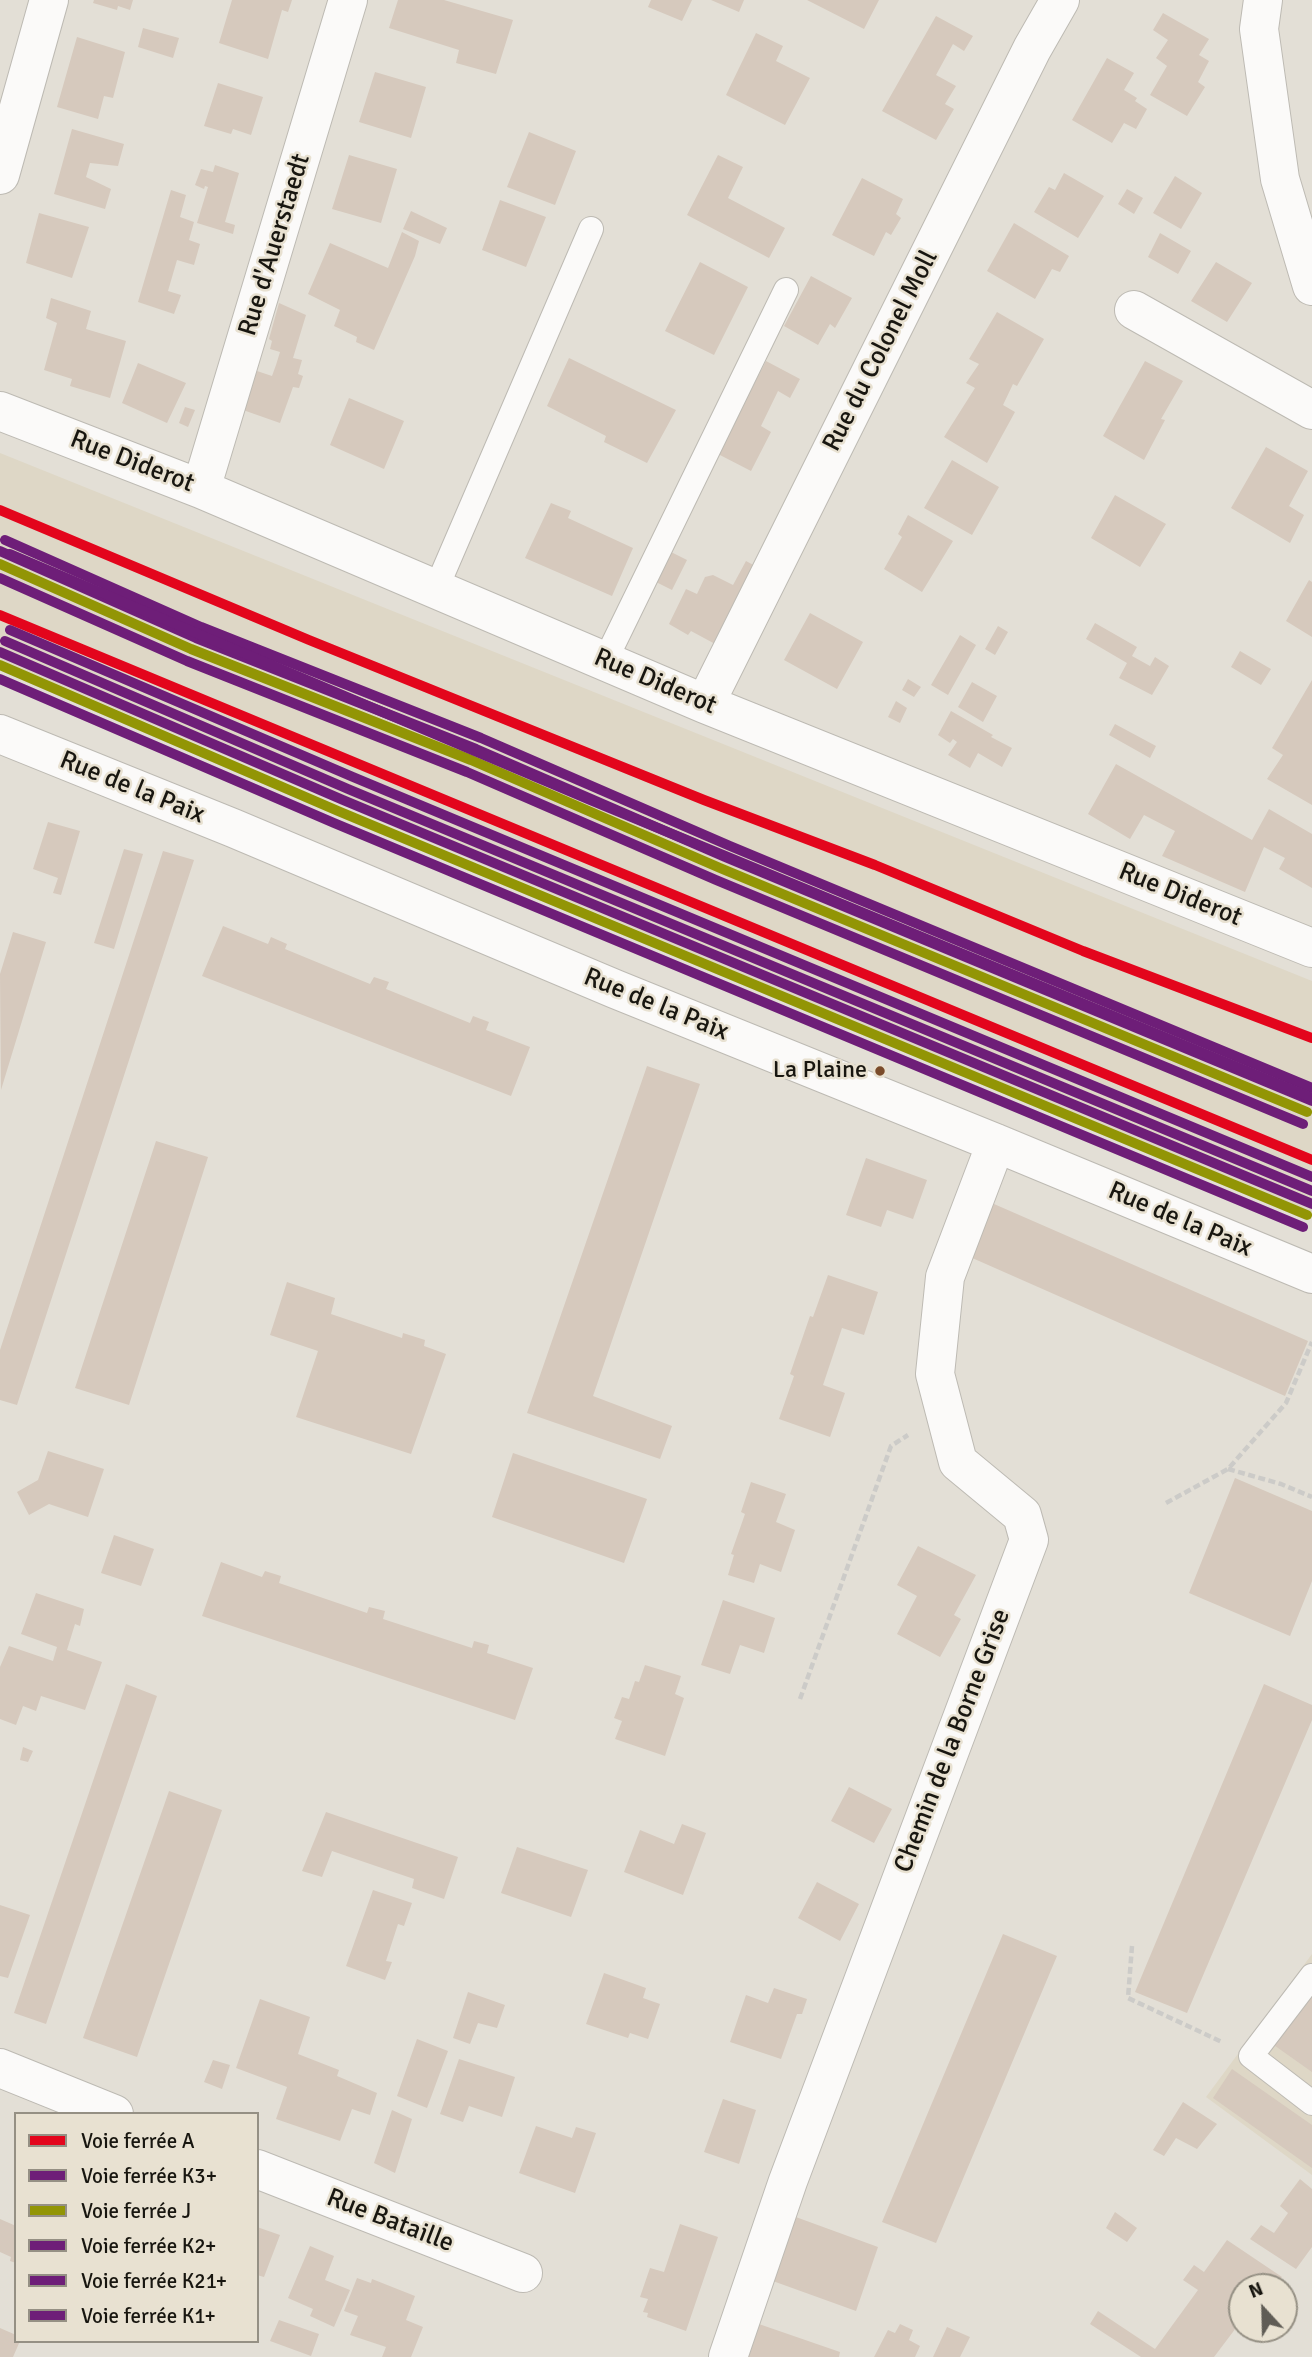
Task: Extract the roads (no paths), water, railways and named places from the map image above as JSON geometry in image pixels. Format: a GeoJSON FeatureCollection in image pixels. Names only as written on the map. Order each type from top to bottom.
{"type":"FeatureCollection","features":[{"type":"Feature","properties":{"kind":"street"},"geometry":{"type":"LineString","coordinates":[[0,175],[50,0]]}},
{"type":"Feature","properties":{"kind":"street","name":"Rue d'Auerstaedt"},"geometry":{"type":"LineString","coordinates":[[201,489],[348,0]]}},
{"type":"Feature","properties":{"kind":"street","name":"Rue du Colonel Moll"},"geometry":{"type":"LineString","coordinates":[[705,704],[1020,74],[1060,0]]}},
{"type":"Feature","properties":{"kind":"street"},"geometry":{"type":"LineString","coordinates":[[1263,0],[1259,29],[1280,179],[1312,286]]}},
{"type":"Feature","properties":{"kind":"street"},"geometry":{"type":"LineString","coordinates":[[1134,310],[1312,410]]}},
{"type":"Feature","properties":{"kind":"street","name":"Rue Diderot"},"geometry":{"type":"LineString","coordinates":[[0,411],[201,489],[705,704],[1312,948]]}},
{"type":"Feature","properties":{"kind":"street","name":"Rue de la Paix"},"geometry":{"type":"LineString","coordinates":[[0,734],[1312,1274]]}},
{"type":"Feature","properties":{"kind":"street","name":"Chemin de la Borne Grise"},"geometry":{"type":"LineString","coordinates":[[728,2357],[788,2181],[1028,1540],[1022,1515],[958,1462],[935,1374],[945,1276],[996,1143]]}},
{"type":"Feature","properties":{"kind":"street"},"geometry":{"type":"LineString","coordinates":[[0,2068],[109,2112]]}},
{"type":"Feature","properties":{"kind":"street","name":"Rue Bataille"},"geometry":{"type":"LineString","coordinates":[[259,2170],[523,2273]]}},
{"type":"Feature","properties":{"kind":"lane"},"geometry":{"type":"LineString","coordinates":[[436,589],[591,229]]}},
{"type":"Feature","properties":{"kind":"lane"},"geometry":{"type":"LineString","coordinates":[[605,661],[786,290]]}},
{"type":"Feature","properties":{"kind":"lane"},"geometry":{"type":"LineString","coordinates":[[1312,1976],[1251,2056],[1312,2103]]}},
{"type":"Feature","properties":{"kind":"rail line","name":"A"},"geometry":{"type":"LineString","coordinates":[[0,510],[309,640],[704,800],[875,865],[1083,951],[1312,1038]]}},
{"type":"Feature","properties":{"kind":"rail line","name":"K2+"},"geometry":{"type":"LineString","coordinates":[[5,540],[201,627],[481,738],[730,846],[1312,1088]]}},
{"type":"Feature","properties":{"kind":"rail line","name":"K3+"},"geometry":{"type":"LineString","coordinates":[[0,551],[196,638],[476,749],[725,857],[1312,1101]]}},
{"type":"Feature","properties":{"kind":"rail line","name":"K1+"},"geometry":{"type":"LineString","coordinates":[[10,554],[590,800],[1312,1098]]}},
{"type":"Feature","properties":{"kind":"rail line","name":"J"},"geometry":{"type":"LineString","coordinates":[[0,564],[191,649],[471,760],[720,868],[1307,1112]]}},
{"type":"Feature","properties":{"kind":"rail line","name":"K21+"},"geometry":{"type":"LineString","coordinates":[[0,578],[187,661],[467,772],[716,880],[1303,1124]]}},
{"type":"Feature","properties":{"kind":"rail line","name":"A"},"geometry":{"type":"LineString","coordinates":[[0,615],[1312,1160]]}},
{"type":"Feature","properties":{"kind":"rail line","name":"K1+"},"geometry":{"type":"LineString","coordinates":[[10,630],[353,777],[1312,1177]]}},
{"type":"Feature","properties":{"kind":"rail line","name":"K2+"},"geometry":{"type":"LineString","coordinates":[[5,641],[348,789],[1312,1191]]}},
{"type":"Feature","properties":{"kind":"rail line","name":"K3+"},"geometry":{"type":"LineString","coordinates":[[0,652],[343,800],[1312,1204]]}},
{"type":"Feature","properties":{"kind":"rail line","name":"J"},"geometry":{"type":"LineString","coordinates":[[0,665],[338,811],[1307,1215]]}},
{"type":"Feature","properties":{"kind":"rail line","name":"K21+"},"geometry":{"type":"LineString","coordinates":[[0,679],[334,823],[1303,1227]]}},
{"type":"Feature","properties":{"kind":"place","name":"La Plaine"},"geometry":{"type":"Point","coordinates":[880,1071]}}]}
